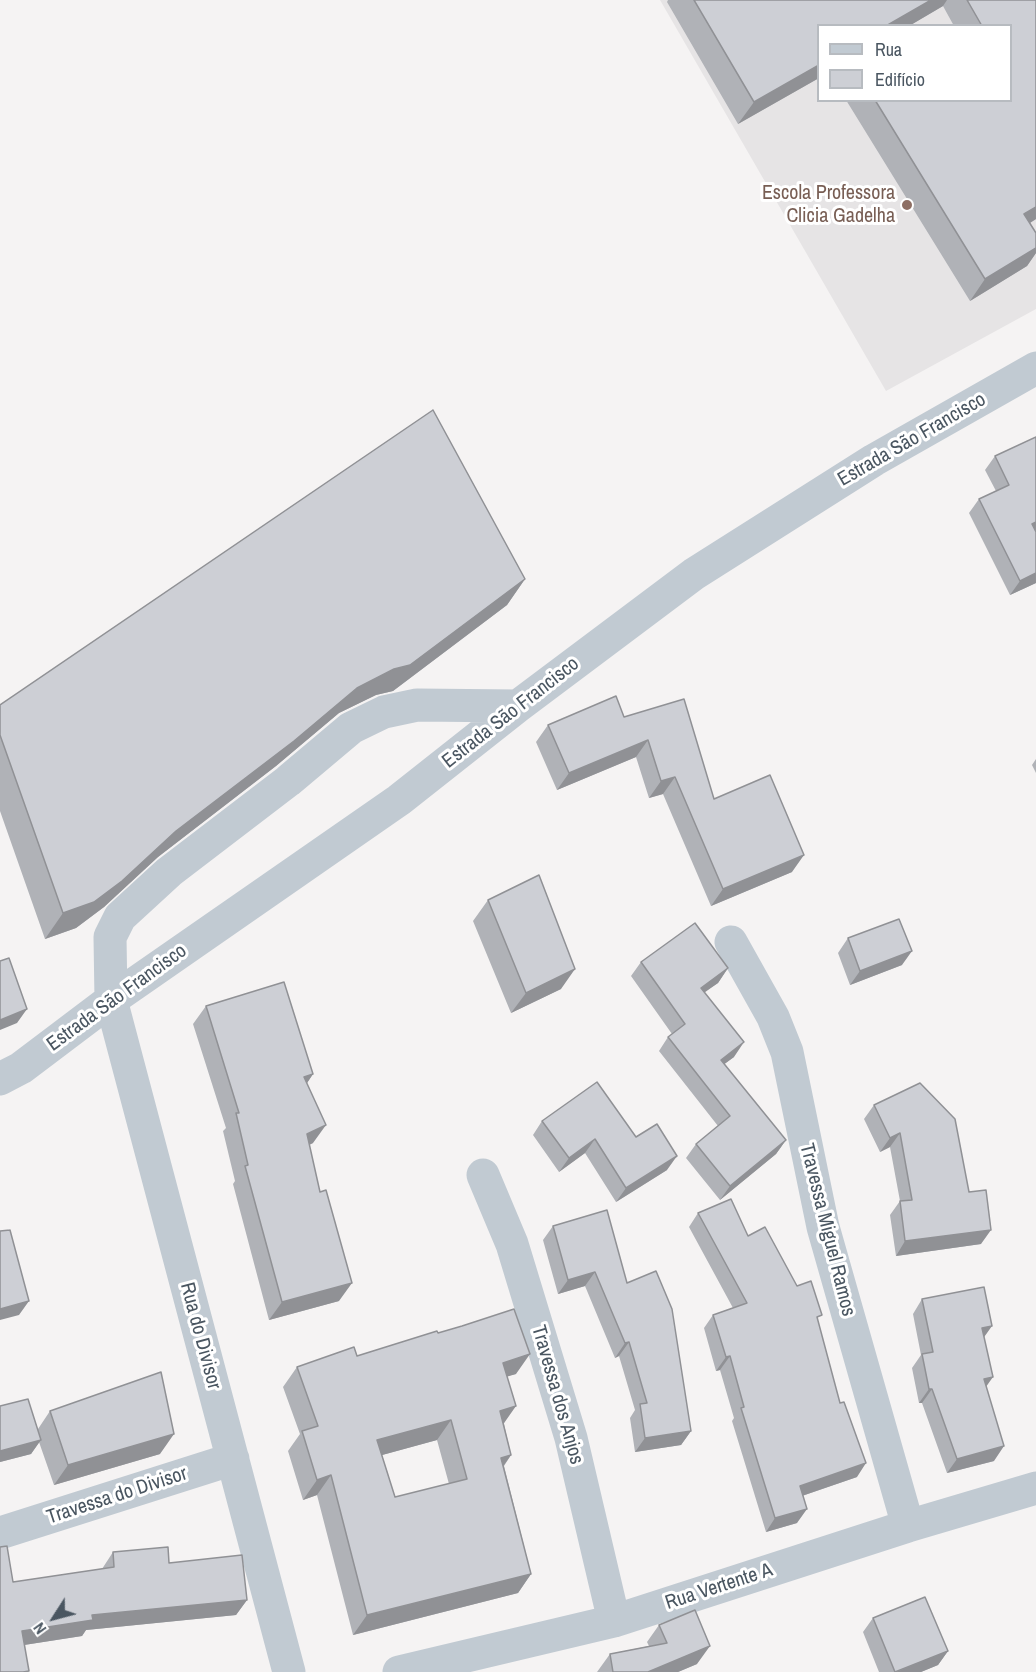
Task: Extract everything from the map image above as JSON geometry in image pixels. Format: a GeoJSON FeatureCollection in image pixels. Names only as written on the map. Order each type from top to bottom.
{"type":"FeatureCollection","features":[{"type":"Feature","properties":{"kind":"street","name":"Estrada São Francisco"},"geometry":{"type":"LineString","coordinates":[[0,1079],[21,1068],[111,1000],[399,800],[518,706],[694,574],[874,460],[1036,368]]}},
{"type":"Feature","properties":{"kind":"street","name":"Rua do Divisor"},"geometry":{"type":"LineString","coordinates":[[290,1672],[111,1000],[110,937],[120,917],[169,872],[288,781],[351,728],[384,712],[417,705],[518,706]]}},
{"type":"Feature","properties":{"kind":"street","name":"Travessa Miguel Ramos"},"geometry":{"type":"LineString","coordinates":[[731,942],[773,1017],[787,1052],[823,1227],[908,1526]]}},
{"type":"Feature","properties":{"kind":"street","name":"Travessa dos Anjos"},"geometry":{"type":"LineString","coordinates":[[483,1175],[512,1244],[572,1438],[615,1621]]}},
{"type":"Feature","properties":{"kind":"street","name":"Travessa do Divisor"},"geometry":{"type":"LineString","coordinates":[[0,1533],[233,1459]]}},
{"type":"Feature","properties":{"kind":"street","name":"Rua Vertente A"},"geometry":{"type":"LineString","coordinates":[[399,1672],[615,1621],[908,1526],[1036,1488]]}},
{"type":"Feature","properties":{"kind":"shaded area","name":"Escola Professora Clicia Gadelha"},"geometry":{"type":"Polygon","coordinates":[[[660,0],[1036,0],[1036,309],[886,391],[660,0]]]}},
{"type":"Feature","properties":{"kind":"building"},"geometry":{"type":"Polygon","coordinates":[[[694,0],[931,0],[889,24],[817,24],[817,66],[754,102],[694,0]]]}},
{"type":"Feature","properties":{"kind":"building"},"geometry":{"type":"Polygon","coordinates":[[[967,0],[1036,0],[1036,207],[1024,214],[1036,233],[1036,248],[985,279],[876,102],[1012,102],[1012,24],[981,24],[967,0]]]}},
{"type":"Feature","properties":{"kind":"building"},"geometry":{"type":"Polygon","coordinates":[[[433,410],[525,579],[410,665],[394,669],[357,688],[294,741],[176,831],[122,881],[94,902],[63,913],[0,735],[0,705],[433,410]]]}},
{"type":"Feature","properties":{"kind":"building"},"geometry":{"type":"Polygon","coordinates":[[[1036,437],[1036,522],[1032,524],[1036,532],[1036,573],[1020,581],[979,499],[1009,485],[995,456],[1036,437]]]}},
{"type":"Feature","properties":{"kind":"building"},"geometry":{"type":"Polygon","coordinates":[[[616,696],[624,717],[684,699],[714,799],[770,775],[804,855],[723,889],[675,777],[661,781],[648,740],[569,773],[548,725],[616,696]]]}},
{"type":"Feature","properties":{"kind":"building"},"geometry":{"type":"Polygon","coordinates":[[[539,875],[575,969],[526,993],[488,900],[539,875]]]}},
{"type":"Feature","properties":{"kind":"building"},"geometry":{"type":"Polygon","coordinates":[[[899,919],[912,951],[860,971],[848,938],[899,919]]]}},
{"type":"Feature","properties":{"kind":"building"},"geometry":{"type":"Polygon","coordinates":[[[695,923],[728,968],[701,988],[744,1042],[721,1060],[786,1140],[730,1186],[696,1144],[730,1116],[668,1037],[685,1024],[641,962],[695,923]]]}},
{"type":"Feature","properties":{"kind":"building"},"geometry":{"type":"Polygon","coordinates":[[[9,958],[27,1009],[0,1020],[0,961],[9,958]]]}},
{"type":"Feature","properties":{"kind":"building"},"geometry":{"type":"Polygon","coordinates":[[[284,982],[313,1074],[304,1077],[326,1125],[307,1134],[320,1192],[326,1190],[352,1283],[282,1302],[245,1166],[248,1165],[236,1113],[239,1113],[206,1006],[284,982]]]}},
{"type":"Feature","properties":{"kind":"building"},"geometry":{"type":"Polygon","coordinates":[[[597,1082],[636,1137],[657,1124],[677,1156],[626,1188],[595,1139],[569,1158],[542,1121],[597,1082]]]}},
{"type":"Feature","properties":{"kind":"building"},"geometry":{"type":"Polygon","coordinates":[[[920,1083],[955,1119],[969,1192],[986,1190],[991,1230],[905,1241],[900,1201],[912,1200],[900,1133],[890,1138],[874,1105],[920,1083]]]}},
{"type":"Feature","properties":{"kind":"building"},"geometry":{"type":"Polygon","coordinates":[[[731,1199],[748,1236],[765,1227],[797,1286],[811,1281],[822,1315],[817,1317],[840,1403],[844,1402],[866,1463],[800,1486],[807,1509],[775,1518],[741,1408],[744,1407],[730,1356],[726,1357],[713,1315],[747,1303],[698,1213],[731,1199]]]}},
{"type":"Feature","properties":{"kind":"building"},"geometry":{"type":"Polygon","coordinates":[[[607,1210],[627,1283],[656,1271],[672,1309],[691,1431],[645,1438],[640,1404],[647,1403],[629,1342],[625,1343],[595,1272],[568,1280],[553,1226],[607,1210]]]}},
{"type":"Feature","properties":{"kind":"building"},"geometry":{"type":"Polygon","coordinates":[[[10,1230],[29,1301],[0,1309],[0,1231],[10,1230]]]}},
{"type":"Feature","properties":{"kind":"building"},"geometry":{"type":"Polygon","coordinates":[[[984,1287],[992,1326],[982,1328],[993,1377],[984,1379],[1004,1446],[957,1459],[932,1389],[929,1389],[922,1354],[933,1352],[922,1299],[984,1287]]]}},
{"type":"Feature","properties":{"kind":"building"},"geometry":{"type":"Polygon","coordinates":[[[514,1309],[530,1354],[503,1363],[516,1406],[500,1411],[511,1455],[501,1458],[531,1574],[367,1615],[331,1475],[317,1480],[302,1431],[318,1426],[297,1367],[354,1347],[357,1356],[437,1331],[438,1333],[514,1309]],[[451,1420],[377,1440],[395,1497],[467,1479],[451,1420]]]}},
{"type":"Feature","properties":{"kind":"building"},"geometry":{"type":"Polygon","coordinates":[[[161,1372],[174,1434],[68,1465],[50,1411],[161,1372]]]}},
{"type":"Feature","properties":{"kind":"building"},"geometry":{"type":"Polygon","coordinates":[[[28,1399],[41,1440],[0,1451],[0,1406],[28,1399]]]}},
{"type":"Feature","properties":{"kind":"building"},"geometry":{"type":"Polygon","coordinates":[[[7,1546],[13,1582],[114,1567],[113,1552],[168,1547],[169,1563],[242,1555],[247,1600],[92,1615],[93,1620],[22,1631],[29,1671],[0,1672],[0,1547],[7,1546]]]}},
{"type":"Feature","properties":{"kind":"building"},"geometry":{"type":"Polygon","coordinates":[[[925,1597],[948,1651],[895,1672],[873,1618],[925,1597]]]}},
{"type":"Feature","properties":{"kind":"building"},"geometry":{"type":"Polygon","coordinates":[[[695,1610],[710,1646],[648,1672],[613,1672],[610,1654],[667,1643],[659,1625],[695,1610]]]}},
{"type":"Feature","properties":{"kind":"place","name":"Escola Professora Clicia Gadelha"},"geometry":{"type":"Point","coordinates":[907,205]}}]}
